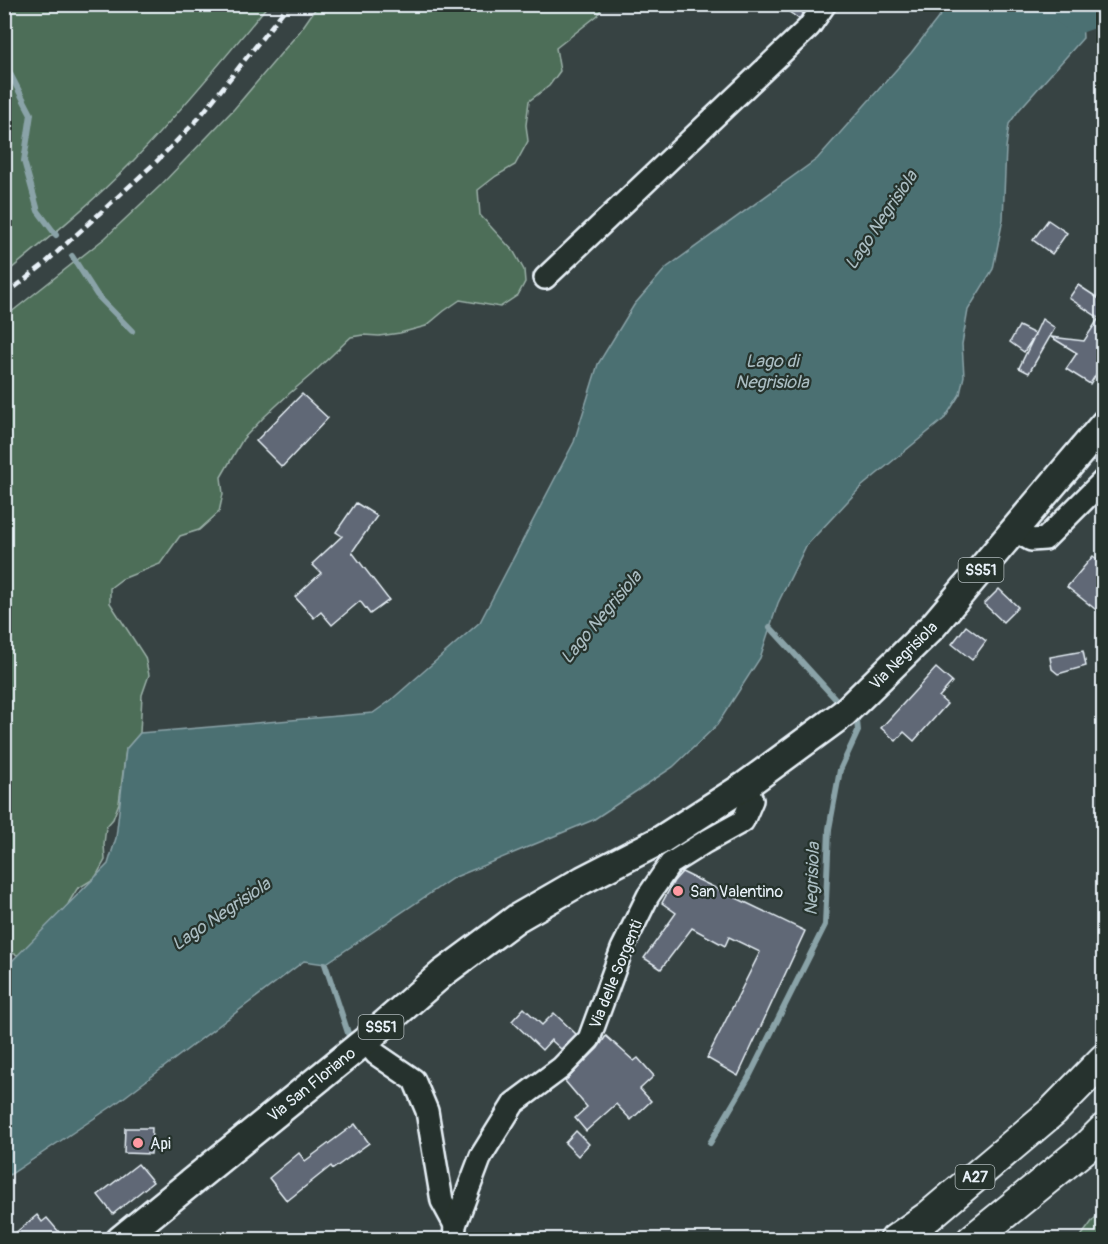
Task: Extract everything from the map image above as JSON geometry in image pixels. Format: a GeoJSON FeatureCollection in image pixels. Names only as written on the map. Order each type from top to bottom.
{"type":"FeatureCollection","features":[{"type":"Feature","properties":{"kind":"highway","name":"A27"},"geometry":{"type":"LineString","coordinates":[[895,1239],[928,1216],[1053,1111],[1104,1059]]}},
{"type":"Feature","properties":{"kind":"highway"},"geometry":{"type":"LineString","coordinates":[[972,1239],[1094,1139]]}},
{"type":"Feature","properties":{"kind":"main road","name":"Via Negrisiola"},"geometry":{"type":"LineString","coordinates":[[659,841],[746,785],[847,710],[933,627],[1104,424]]}},
{"type":"Feature","properties":{"kind":"main road","name":"Via San Floriano"},"geometry":{"type":"LineString","coordinates":[[120,1239],[364,1041],[443,973],[517,918],[583,880],[659,841]]}},
{"type":"Feature","properties":{"kind":"street"},"geometry":{"type":"LineString","coordinates":[[545,278],[809,27],[825,4]]}},
{"type":"Feature","properties":{"kind":"street"},"geometry":{"type":"LineString","coordinates":[[1014,530],[1032,540],[1045,539],[1104,480]]}},
{"type":"Feature","properties":{"kind":"street","name":"Via delle Sorgenti"},"geometry":{"type":"LineString","coordinates":[[455,1232],[481,1156],[514,1103],[561,1068],[589,1039],[622,949],[648,896],[670,864],[743,821],[752,800],[746,785]]}},
{"type":"Feature","properties":{"kind":"street"},"geometry":{"type":"LineString","coordinates":[[364,1041],[376,1054],[414,1080],[427,1111],[441,1201],[455,1232]]}},
{"type":"Feature","properties":{"kind":"green space"},"geometry":{"type":"Polygon","coordinates":[[[5,4],[268,5],[203,84],[134,160],[87,205],[5,274],[5,4]]]}},
{"type":"Feature","properties":{"kind":"green space"},"geometry":{"type":"Polygon","coordinates":[[[318,5],[603,5],[598,15],[556,48],[560,71],[549,86],[529,101],[526,125],[528,141],[515,165],[478,190],[480,215],[514,252],[524,270],[525,282],[518,295],[500,307],[460,300],[426,326],[400,333],[351,337],[243,439],[221,477],[223,494],[219,512],[199,530],[180,536],[160,564],[122,579],[110,588],[110,603],[145,657],[149,675],[142,695],[140,733],[126,749],[119,803],[113,819],[106,827],[105,860],[95,878],[77,889],[63,918],[24,957],[5,951],[5,317],[105,238],[160,186],[234,109],[300,31],[318,5]]]}},
{"type":"Feature","properties":{"kind":"green space"},"geometry":{"type":"Polygon","coordinates":[[[1103,1210],[1103,1239],[1079,1239],[1093,1220],[1103,1210]]]}},
{"type":"Feature","properties":{"kind":"water","name":"Lago di Negrisiola"},"geometry":{"type":"Polygon","coordinates":[[[949,4],[1081,5],[1083,38],[1009,124],[1003,219],[993,269],[968,310],[962,344],[964,376],[960,394],[945,418],[861,487],[806,546],[778,603],[760,658],[717,725],[673,767],[593,820],[453,878],[325,964],[304,961],[114,1105],[5,1178],[5,966],[108,864],[116,838],[126,749],[140,733],[373,713],[390,701],[480,622],[574,442],[598,364],[634,305],[666,268],[817,159],[911,53],[949,4]]]}},
{"type":"Feature","properties":{"kind":"building"},"geometry":{"type":"Polygon","coordinates":[[[778,4],[809,4],[799,19],[778,4]]]}},
{"type":"Feature","properties":{"kind":"building"},"geometry":{"type":"Polygon","coordinates":[[[1048,220],[1067,233],[1052,254],[1033,240],[1048,220]]]}},
{"type":"Feature","properties":{"kind":"building"},"geometry":{"type":"Polygon","coordinates":[[[1078,285],[1104,302],[1104,362],[1090,384],[1066,369],[1077,353],[1051,337],[1084,341],[1099,318],[1069,298],[1078,285]]]}},
{"type":"Feature","properties":{"kind":"building"},"geometry":{"type":"Polygon","coordinates":[[[1042,319],[1055,328],[1029,373],[1019,368],[1035,335],[1024,352],[1010,342],[1019,326],[1035,334],[1042,319]]]}},
{"type":"Feature","properties":{"kind":"building"},"geometry":{"type":"Polygon","coordinates":[[[302,394],[328,418],[282,467],[256,441],[302,394]]]}},
{"type":"Feature","properties":{"kind":"building"},"geometry":{"type":"Polygon","coordinates":[[[356,503],[377,516],[352,552],[389,600],[370,614],[360,601],[332,625],[321,612],[314,618],[295,597],[321,573],[312,564],[342,536],[336,532],[356,503]]]}},
{"type":"Feature","properties":{"kind":"building"},"geometry":{"type":"Polygon","coordinates":[[[1093,556],[1104,565],[1104,616],[1067,587],[1093,556]]]}},
{"type":"Feature","properties":{"kind":"building"},"geometry":{"type":"Polygon","coordinates":[[[999,589],[1018,607],[1003,622],[984,604],[999,589]]]}},
{"type":"Feature","properties":{"kind":"building"},"geometry":{"type":"Polygon","coordinates":[[[966,626],[986,641],[972,660],[952,644],[966,626]]]}},
{"type":"Feature","properties":{"kind":"building"},"geometry":{"type":"Polygon","coordinates":[[[1083,651],[1086,666],[1058,674],[1052,669],[1050,657],[1083,651]]]}},
{"type":"Feature","properties":{"kind":"building"},"geometry":{"type":"Polygon","coordinates":[[[936,668],[952,682],[939,697],[947,704],[914,741],[904,732],[896,741],[881,728],[936,668]]]}},
{"type":"Feature","properties":{"kind":"building"},"geometry":{"type":"Polygon","coordinates":[[[682,872],[805,931],[738,1076],[707,1058],[760,952],[729,937],[725,946],[692,928],[661,969],[644,958],[676,913],[662,903],[674,881],[682,872]]]}},
{"type":"Feature","properties":{"kind":"building"},"geometry":{"type":"Polygon","coordinates":[[[524,1008],[542,1025],[554,1013],[576,1034],[561,1049],[551,1040],[542,1050],[512,1021],[524,1008]]]}},
{"type":"Feature","properties":{"kind":"building"},"geometry":{"type":"Polygon","coordinates":[[[606,1036],[634,1061],[638,1058],[654,1076],[640,1089],[651,1101],[631,1120],[616,1104],[586,1131],[575,1118],[587,1107],[565,1081],[598,1048],[606,1036]]]}},
{"type":"Feature","properties":{"kind":"building"},"geometry":{"type":"Polygon","coordinates":[[[355,1124],[369,1143],[333,1169],[331,1166],[287,1201],[269,1178],[299,1153],[305,1161],[355,1124]]]}},
{"type":"Feature","properties":{"kind":"building"},"geometry":{"type":"Polygon","coordinates":[[[125,1128],[152,1128],[151,1154],[124,1153],[125,1128]]]}},
{"type":"Feature","properties":{"kind":"building"},"geometry":{"type":"Polygon","coordinates":[[[576,1131],[589,1144],[578,1156],[565,1143],[576,1131]]]}},
{"type":"Feature","properties":{"kind":"building"},"geometry":{"type":"Polygon","coordinates":[[[138,1164],[153,1182],[113,1214],[98,1195],[138,1164]]]}},
{"type":"Feature","properties":{"kind":"building"},"geometry":{"type":"Polygon","coordinates":[[[37,1215],[42,1222],[47,1218],[65,1239],[8,1239],[37,1215]]]}},
{"type":"Feature","properties":{"kind":"waterway"},"geometry":{"type":"LineString","coordinates":[[1062,4],[1078,15],[1104,6]]}},
{"type":"Feature","properties":{"kind":"waterway"},"geometry":{"type":"LineString","coordinates":[[4,66],[31,114],[24,161],[38,211],[56,235]]}},
{"type":"Feature","properties":{"kind":"waterway"},"geometry":{"type":"LineString","coordinates":[[72,256],[97,295],[132,331]]}},
{"type":"Feature","properties":{"kind":"waterway","name":"Negrisiola"},"geometry":{"type":"LineString","coordinates":[[770,627],[842,706]]}},
{"type":"Feature","properties":{"kind":"waterway","name":"Negrisiola"},"geometry":{"type":"LineString","coordinates":[[710,1143],[749,1077],[825,925],[829,829],[840,770],[858,731],[857,721],[851,715]]}},
{"type":"Feature","properties":{"kind":"waterway"},"geometry":{"type":"LineString","coordinates":[[325,964],[349,1036]]}},
{"type":"Feature","properties":{"kind":"railway"},"geometry":{"type":"LineString","coordinates":[[4,296],[43,265],[157,161],[198,119],[289,4]]}},
{"type":"Feature","properties":{"kind":"place","name":"San Valentino"},"geometry":{"type":"Point","coordinates":[678,891]}},
{"type":"Feature","properties":{"kind":"place","name":"Api"},"geometry":{"type":"Point","coordinates":[138,1143]}},
{"type":"Feature","properties":{"kind":"water label","name":"Lago Negrisiola"},"geometry":{"type":"Point","coordinates":[881,220]}},
{"type":"Feature","properties":{"kind":"water label","name":"Lago Negrisiola"},"geometry":{"type":"Point","coordinates":[601,617]}},
{"type":"Feature","properties":{"kind":"water label","name":"Lago Negrisiola"},"geometry":{"type":"Point","coordinates":[221,914]}}]}
